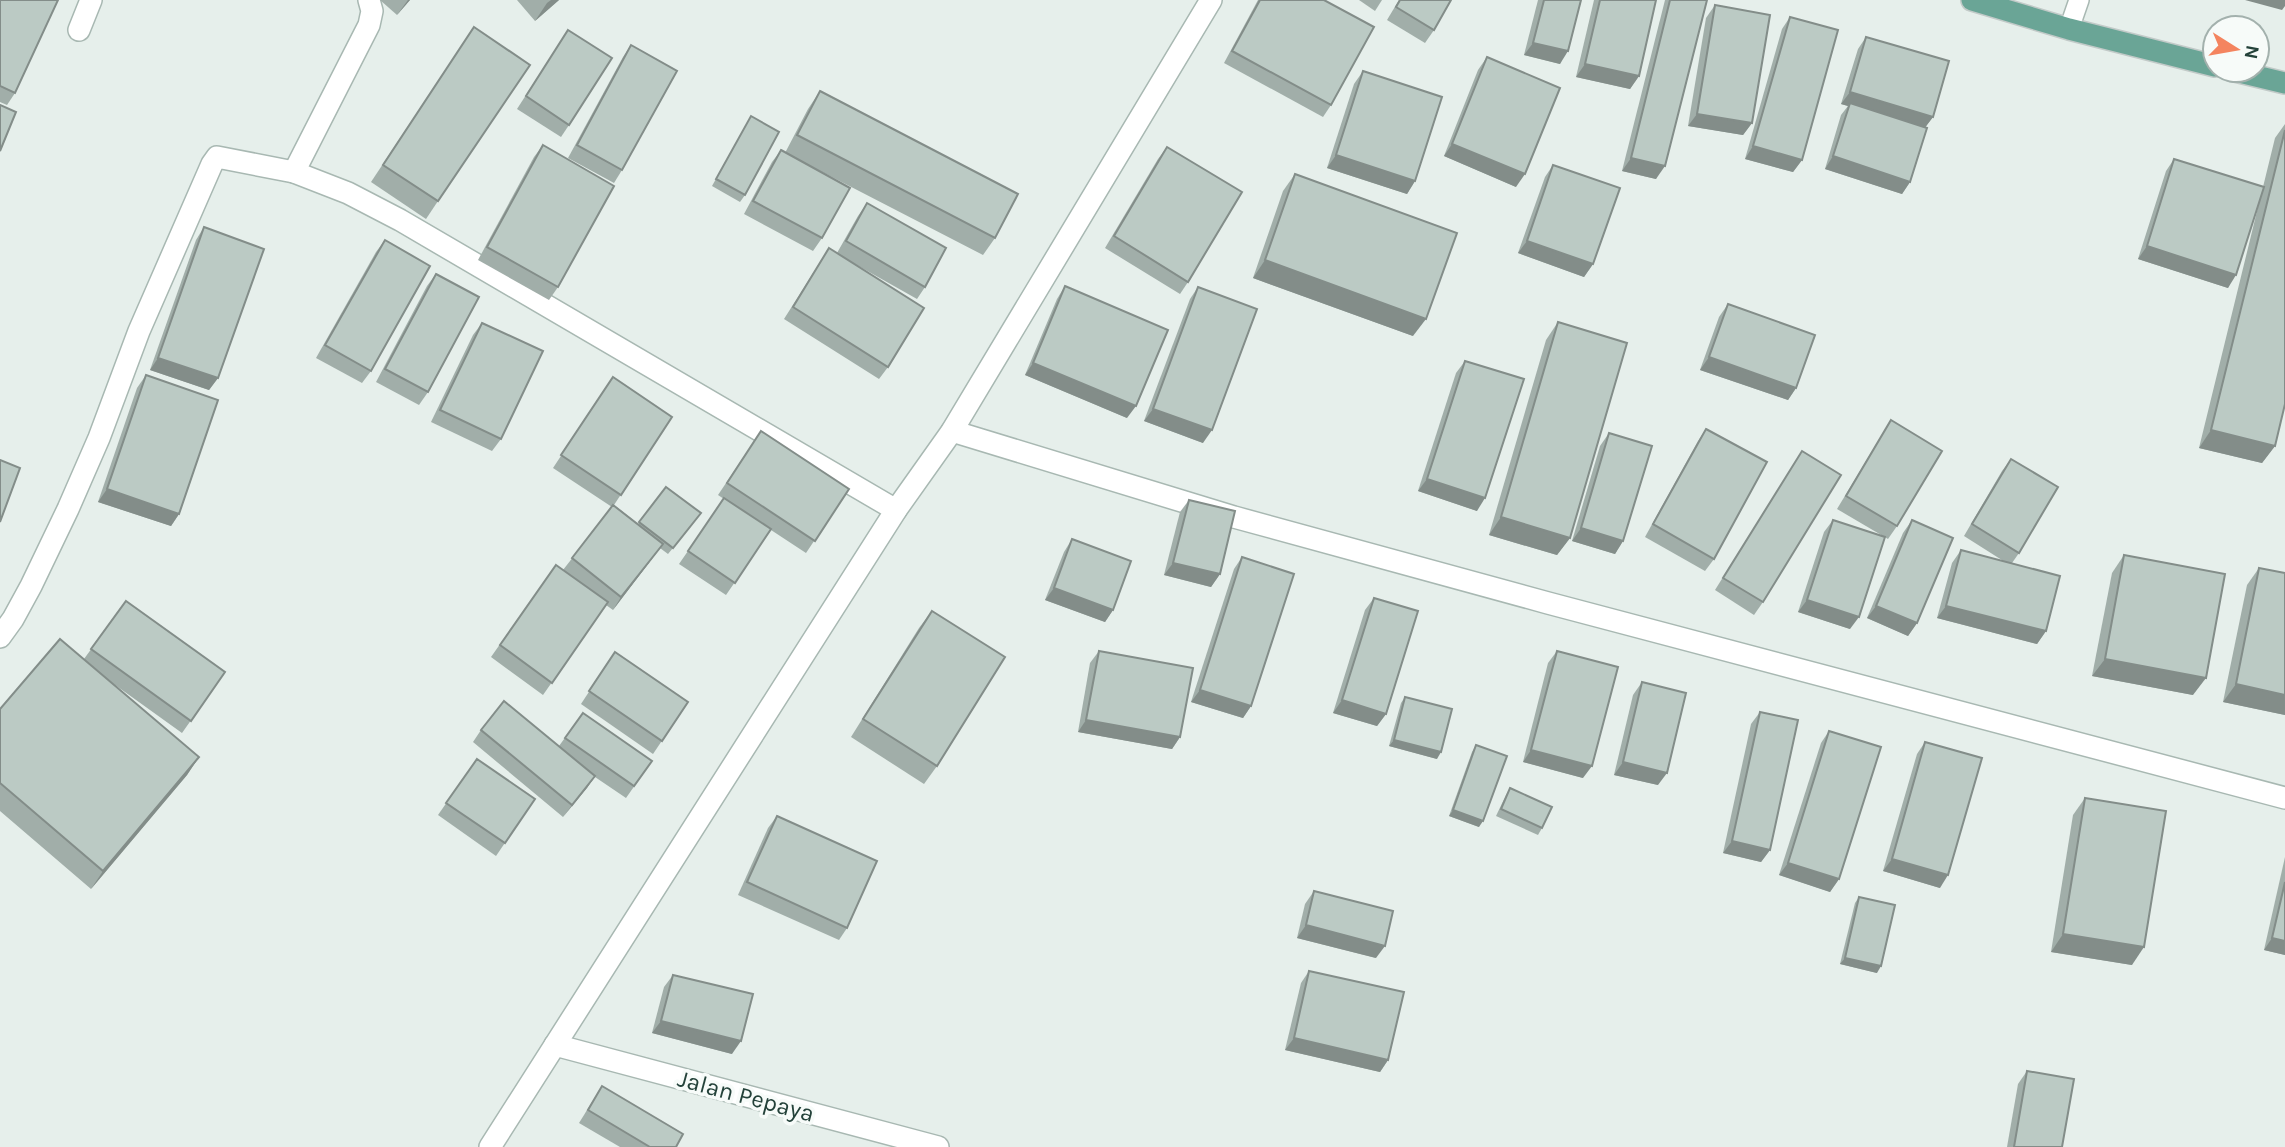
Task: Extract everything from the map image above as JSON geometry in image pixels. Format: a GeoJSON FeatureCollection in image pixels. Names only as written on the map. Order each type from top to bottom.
{"type":"FeatureCollection","features":[{"type":"Feature","properties":{"kind":"main road"},"geometry":{"type":"LineString","coordinates":[[1972,0],[2069,29],[2201,62]]}},
{"type":"Feature","properties":{"kind":"street"},"geometry":{"type":"LineString","coordinates":[[79,30],[91,0]]}},
{"type":"Feature","properties":{"kind":"street"},"geometry":{"type":"LineString","coordinates":[[294,172],[369,25],[372,11],[369,0]]}},
{"type":"Feature","properties":{"kind":"street"},"geometry":{"type":"LineString","coordinates":[[490,1147],[896,510],[952,430],[1210,0]]}},
{"type":"Feature","properties":{"kind":"street"},"geometry":{"type":"LineString","coordinates":[[0,637],[31,586],[78,486],[139,331],[217,157],[294,172],[348,192],[896,510]]}},
{"type":"Feature","properties":{"kind":"street"},"geometry":{"type":"LineString","coordinates":[[952,430],[1234,517],[1548,603],[2285,797]]}},
{"type":"Feature","properties":{"kind":"street","name":"Jalan Pepaya"},"geometry":{"type":"LineString","coordinates":[[555,1045],[938,1147]]}},
{"type":"Feature","properties":{"kind":"lane"},"geometry":{"type":"LineString","coordinates":[[2069,29],[2079,0]]}},
{"type":"Feature","properties":{"kind":"building"},"geometry":{"type":"Polygon","coordinates":[[[0,0],[58,0],[15,93],[0,86],[0,0]]]}},
{"type":"Feature","properties":{"kind":"building"},"geometry":{"type":"Polygon","coordinates":[[[1260,0],[1324,0],[1374,27],[1331,105],[1232,51],[1260,0]]]}},
{"type":"Feature","properties":{"kind":"building"},"geometry":{"type":"Polygon","coordinates":[[[1400,0],[1451,0],[1434,30],[1396,7],[1400,0]]]}},
{"type":"Feature","properties":{"kind":"building"},"geometry":{"type":"Polygon","coordinates":[[[1544,0],[1581,0],[1568,51],[1533,43],[1544,0]]]}},
{"type":"Feature","properties":{"kind":"building"},"geometry":{"type":"Polygon","coordinates":[[[1600,0],[1656,0],[1639,76],[1585,64],[1600,0]]]}},
{"type":"Feature","properties":{"kind":"building"},"geometry":{"type":"Polygon","coordinates":[[[1670,0],[1707,0],[1665,166],[1631,158],[1670,0]]]}},
{"type":"Feature","properties":{"kind":"building"},"geometry":{"type":"Polygon","coordinates":[[[1715,5],[1770,15],[1752,123],[1697,114],[1715,5]]]}},
{"type":"Feature","properties":{"kind":"building"},"geometry":{"type":"Polygon","coordinates":[[[1790,17],[1838,30],[1802,160],[1753,146],[1790,17]]]}},
{"type":"Feature","properties":{"kind":"building"},"geometry":{"type":"Polygon","coordinates":[[[474,27],[530,65],[438,201],[383,165],[474,27]]]}},
{"type":"Feature","properties":{"kind":"building"},"geometry":{"type":"Polygon","coordinates":[[[568,30],[612,58],[569,125],[526,96],[568,30]]]}},
{"type":"Feature","properties":{"kind":"building"},"geometry":{"type":"Polygon","coordinates":[[[1866,37],[1949,61],[1933,117],[1850,92],[1866,37]]]}},
{"type":"Feature","properties":{"kind":"building"},"geometry":{"type":"Polygon","coordinates":[[[631,45],[677,71],[622,170],[577,145],[631,45]]]}},
{"type":"Feature","properties":{"kind":"building"},"geometry":{"type":"Polygon","coordinates":[[[1487,57],[1560,88],[1525,174],[1452,144],[1487,57]]]}},
{"type":"Feature","properties":{"kind":"building"},"geometry":{"type":"Polygon","coordinates":[[[1363,71],[1442,97],[1415,181],[1336,155],[1363,71]]]}},
{"type":"Feature","properties":{"kind":"building"},"geometry":{"type":"Polygon","coordinates":[[[820,91],[1018,194],[995,238],[797,135],[820,91]]]}},
{"type":"Feature","properties":{"kind":"building"},"geometry":{"type":"Polygon","coordinates":[[[1850,103],[1927,128],[1910,182],[1833,156],[1850,103]]]}},
{"type":"Feature","properties":{"kind":"building"},"geometry":{"type":"Polygon","coordinates":[[[0,105],[16,112],[0,151],[0,105]]]}},
{"type":"Feature","properties":{"kind":"building"},"geometry":{"type":"Polygon","coordinates":[[[751,116],[779,132],[745,195],[716,179],[751,116]]]}},
{"type":"Feature","properties":{"kind":"building"},"geometry":{"type":"Polygon","coordinates":[[[2285,130],[2285,404],[2275,446],[2211,430],[2285,130]]]}},
{"type":"Feature","properties":{"kind":"building"},"geometry":{"type":"Polygon","coordinates":[[[543,145],[614,186],[558,287],[487,247],[543,145]]]}},
{"type":"Feature","properties":{"kind":"building"},"geometry":{"type":"Polygon","coordinates":[[[1167,147],[1242,192],[1188,282],[1114,236],[1167,147]]]}},
{"type":"Feature","properties":{"kind":"building"},"geometry":{"type":"Polygon","coordinates":[[[781,150],[850,188],[822,238],[753,201],[781,150]]]}},
{"type":"Feature","properties":{"kind":"building"},"geometry":{"type":"Polygon","coordinates":[[[2174,159],[2264,187],[2236,275],[2147,246],[2174,159]]]}},
{"type":"Feature","properties":{"kind":"building"},"geometry":{"type":"Polygon","coordinates":[[[1553,165],[1620,188],[1593,264],[1527,241],[1553,165]]]}},
{"type":"Feature","properties":{"kind":"building"},"geometry":{"type":"Polygon","coordinates":[[[1295,174],[1457,233],[1426,319],[1265,260],[1295,174]]]}},
{"type":"Feature","properties":{"kind":"building"},"geometry":{"type":"Polygon","coordinates":[[[867,203],[946,248],[925,287],[846,241],[867,203]]]}},
{"type":"Feature","properties":{"kind":"building"},"geometry":{"type":"Polygon","coordinates":[[[204,227],[264,249],[218,378],[158,358],[204,227]]]}},
{"type":"Feature","properties":{"kind":"building"},"geometry":{"type":"Polygon","coordinates":[[[385,240],[430,266],[371,371],[325,345],[385,240]]]}},
{"type":"Feature","properties":{"kind":"building"},"geometry":{"type":"Polygon","coordinates":[[[829,248],[924,308],[888,367],[793,307],[829,248]]]}},
{"type":"Feature","properties":{"kind":"building"},"geometry":{"type":"Polygon","coordinates":[[[436,274],[479,297],[428,392],[385,369],[436,274]]]}},
{"type":"Feature","properties":{"kind":"building"},"geometry":{"type":"Polygon","coordinates":[[[1065,286],[1168,330],[1136,406],[1033,363],[1065,286]]]}},
{"type":"Feature","properties":{"kind":"building"},"geometry":{"type":"Polygon","coordinates":[[[1198,287],[1257,309],[1212,430],[1153,409],[1198,287]]]}},
{"type":"Feature","properties":{"kind":"building"},"geometry":{"type":"Polygon","coordinates":[[[1728,304],[1815,335],[1796,388],[1709,357],[1728,304]]]}},
{"type":"Feature","properties":{"kind":"building"},"geometry":{"type":"Polygon","coordinates":[[[1558,322],[1627,343],[1570,538],[1501,517],[1558,322]]]}},
{"type":"Feature","properties":{"kind":"building"},"geometry":{"type":"Polygon","coordinates":[[[482,323],[543,351],[501,439],[440,410],[482,323]]]}},
{"type":"Feature","properties":{"kind":"building"},"geometry":{"type":"Polygon","coordinates":[[[1465,361],[1524,379],[1485,498],[1427,479],[1465,361]]]}},
{"type":"Feature","properties":{"kind":"building"},"geometry":{"type":"Polygon","coordinates":[[[146,375],[218,400],[179,514],[107,489],[146,375]]]}},
{"type":"Feature","properties":{"kind":"building"},"geometry":{"type":"Polygon","coordinates":[[[613,377],[672,417],[621,495],[561,455],[613,377]]]}},
{"type":"Feature","properties":{"kind":"building"},"geometry":{"type":"Polygon","coordinates":[[[1891,420],[1942,451],[1897,526],[1846,496],[1891,420]]]}},
{"type":"Feature","properties":{"kind":"building"},"geometry":{"type":"Polygon","coordinates":[[[1706,429],[1767,462],[1714,559],[1653,524],[1706,429]]]}},
{"type":"Feature","properties":{"kind":"building"},"geometry":{"type":"Polygon","coordinates":[[[761,431],[849,489],[815,541],[727,483],[761,431]]]}},
{"type":"Feature","properties":{"kind":"building"},"geometry":{"type":"Polygon","coordinates":[[[1609,433],[1652,446],[1623,541],[1581,528],[1609,433]]]}},
{"type":"Feature","properties":{"kind":"building"},"geometry":{"type":"Polygon","coordinates":[[[1802,451],[1841,475],[1763,602],[1723,578],[1802,451]]]}},
{"type":"Feature","properties":{"kind":"building"},"geometry":{"type":"Polygon","coordinates":[[[2011,459],[2058,487],[2019,553],[1972,524],[2011,459]]]}},
{"type":"Feature","properties":{"kind":"building"},"geometry":{"type":"Polygon","coordinates":[[[0,460],[20,468],[0,522],[0,460]]]}},
{"type":"Feature","properties":{"kind":"building"},"geometry":{"type":"Polygon","coordinates":[[[666,487],[701,513],[673,548],[639,522],[666,487]]]}},
{"type":"Feature","properties":{"kind":"building"},"geometry":{"type":"Polygon","coordinates":[[[724,498],[771,529],[735,583],[688,551],[724,498]]]}},
{"type":"Feature","properties":{"kind":"building"},"geometry":{"type":"Polygon","coordinates":[[[1189,500],[1235,511],[1220,574],[1173,563],[1189,500]]]}},
{"type":"Feature","properties":{"kind":"building"},"geometry":{"type":"Polygon","coordinates":[[[613,505],[663,544],[621,597],[572,558],[613,505]]]}},
{"type":"Feature","properties":{"kind":"building"},"geometry":{"type":"Polygon","coordinates":[[[1833,520],[1885,537],[1859,617],[1807,600],[1833,520]]]}},
{"type":"Feature","properties":{"kind":"building"},"geometry":{"type":"Polygon","coordinates":[[[1912,520],[1953,538],[1917,623],[1876,606],[1912,520]]]}},
{"type":"Feature","properties":{"kind":"building"},"geometry":{"type":"Polygon","coordinates":[[[1072,539],[1131,561],[1113,610],[1054,588],[1072,539]]]}},
{"type":"Feature","properties":{"kind":"building"},"geometry":{"type":"Polygon","coordinates":[[[1961,550],[2060,576],[2046,631],[1946,606],[1961,550]]]}},
{"type":"Feature","properties":{"kind":"building"},"geometry":{"type":"Polygon","coordinates":[[[2124,555],[2225,574],[2206,678],[2105,659],[2124,555]]]}},
{"type":"Feature","properties":{"kind":"building"},"geometry":{"type":"Polygon","coordinates":[[[1242,557],[1294,574],[1251,706],[1200,690],[1242,557]]]}},
{"type":"Feature","properties":{"kind":"building"},"geometry":{"type":"Polygon","coordinates":[[[556,565],[608,602],[552,683],[500,645],[556,565]]]}},
{"type":"Feature","properties":{"kind":"building"},"geometry":{"type":"Polygon","coordinates":[[[2259,568],[2285,573],[2285,695],[2236,684],[2259,568]]]}},
{"type":"Feature","properties":{"kind":"building"},"geometry":{"type":"Polygon","coordinates":[[[1374,598],[1418,611],[1386,714],[1342,700],[1374,598]]]}},
{"type":"Feature","properties":{"kind":"building"},"geometry":{"type":"Polygon","coordinates":[[[126,601],[225,672],[191,721],[91,649],[126,601]]]}},
{"type":"Feature","properties":{"kind":"building"},"geometry":{"type":"Polygon","coordinates":[[[932,611],[1005,657],[937,766],[863,719],[932,611]]]}},
{"type":"Feature","properties":{"kind":"building"},"geometry":{"type":"Polygon","coordinates":[[[60,639],[199,757],[103,871],[0,783],[0,709],[60,639]]]}},
{"type":"Feature","properties":{"kind":"building"},"geometry":{"type":"Polygon","coordinates":[[[1099,651],[1193,668],[1180,737],[1086,720],[1099,651]]]}},
{"type":"Feature","properties":{"kind":"building"},"geometry":{"type":"Polygon","coordinates":[[[1557,651],[1618,667],[1592,766],[1531,750],[1557,651]]]}},
{"type":"Feature","properties":{"kind":"building"},"geometry":{"type":"Polygon","coordinates":[[[615,652],[688,702],[662,741],[589,691],[615,652]]]}},
{"type":"Feature","properties":{"kind":"building"},"geometry":{"type":"Polygon","coordinates":[[[1642,682],[1686,693],[1667,773],[1623,762],[1642,682]]]}},
{"type":"Feature","properties":{"kind":"building"},"geometry":{"type":"Polygon","coordinates":[[[1405,697],[1452,709],[1441,752],[1394,740],[1405,697]]]}},
{"type":"Feature","properties":{"kind":"building"},"geometry":{"type":"Polygon","coordinates":[[[504,701],[595,776],[572,805],[481,730],[504,701]]]}},
{"type":"Feature","properties":{"kind":"building"},"geometry":{"type":"Polygon","coordinates":[[[1760,712],[1798,720],[1770,850],[1732,841],[1760,712]]]}},
{"type":"Feature","properties":{"kind":"building"},"geometry":{"type":"Polygon","coordinates":[[[583,713],[652,761],[634,786],[565,738],[583,713]]]}},
{"type":"Feature","properties":{"kind":"building"},"geometry":{"type":"Polygon","coordinates":[[[1829,731],[1881,747],[1839,879],[1788,863],[1829,731]]]}},
{"type":"Feature","properties":{"kind":"building"},"geometry":{"type":"Polygon","coordinates":[[[1925,742],[1982,758],[1948,875],[1892,859],[1925,742]]]}},
{"type":"Feature","properties":{"kind":"building"},"geometry":{"type":"Polygon","coordinates":[[[1476,745],[1507,756],[1483,821],[1453,810],[1476,745]]]}},
{"type":"Feature","properties":{"kind":"building"},"geometry":{"type":"Polygon","coordinates":[[[477,759],[535,799],[505,843],[446,803],[477,759]]]}},
{"type":"Feature","properties":{"kind":"building"},"geometry":{"type":"Polygon","coordinates":[[[1510,788],[1552,807],[1542,828],[1501,809],[1510,788]]]}},
{"type":"Feature","properties":{"kind":"building"},"geometry":{"type":"Polygon","coordinates":[[[2085,798],[2166,811],[2144,947],[2063,934],[2085,798]]]}},
{"type":"Feature","properties":{"kind":"building"},"geometry":{"type":"Polygon","coordinates":[[[777,816],[877,861],[847,928],[747,882],[777,816]]]}},
{"type":"Feature","properties":{"kind":"building"},"geometry":{"type":"Polygon","coordinates":[[[2285,882],[2285,941],[2272,938],[2285,882]]]}},
{"type":"Feature","properties":{"kind":"building"},"geometry":{"type":"Polygon","coordinates":[[[1314,891],[1393,911],[1385,946],[1306,925],[1314,891]]]}},
{"type":"Feature","properties":{"kind":"building"},"geometry":{"type":"Polygon","coordinates":[[[1859,897],[1895,905],[1881,966],[1845,958],[1859,897]]]}},
{"type":"Feature","properties":{"kind":"building"},"geometry":{"type":"Polygon","coordinates":[[[1309,971],[1404,992],[1388,1060],[1294,1038],[1309,971]]]}},
{"type":"Feature","properties":{"kind":"building"},"geometry":{"type":"Polygon","coordinates":[[[673,975],[753,994],[741,1041],[661,1021],[673,975]]]}},
{"type":"Feature","properties":{"kind":"building"},"geometry":{"type":"Polygon","coordinates":[[[2027,1071],[2074,1079],[2062,1147],[2014,1147],[2027,1071]]]}},
{"type":"Feature","properties":{"kind":"building"},"geometry":{"type":"Polygon","coordinates":[[[602,1086],[683,1134],[676,1147],[650,1147],[588,1110],[602,1086]]]}}]}
